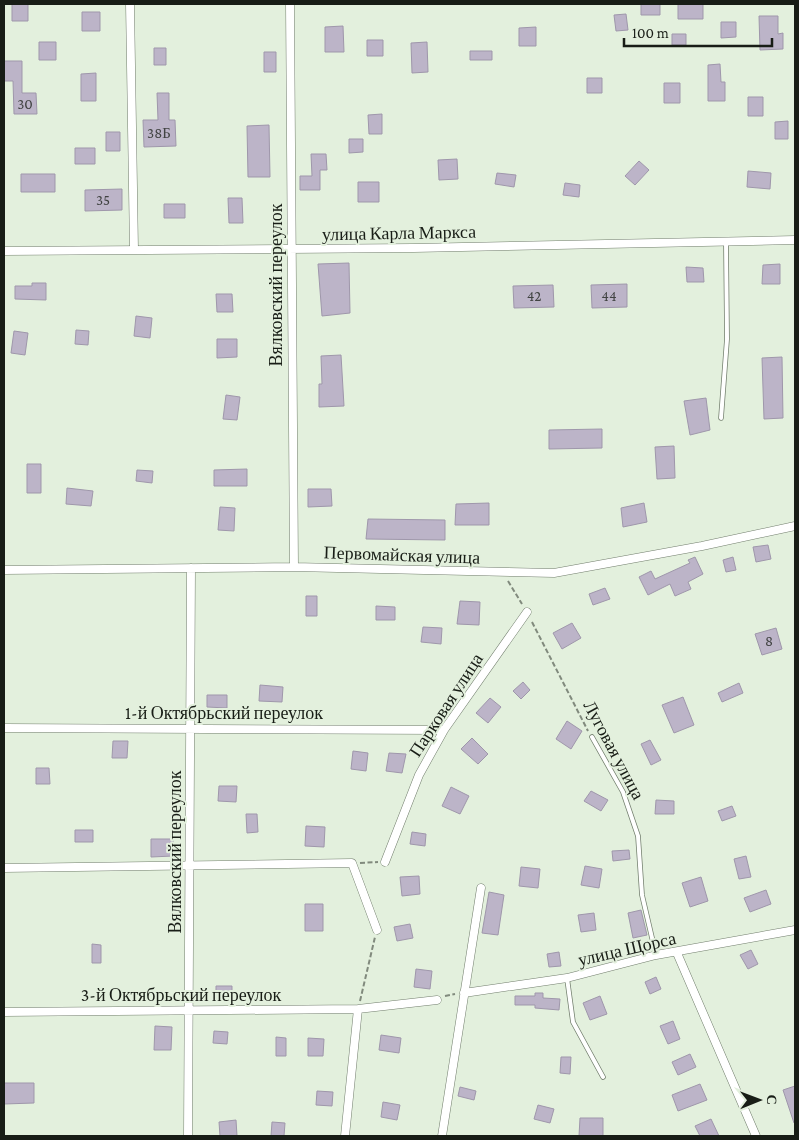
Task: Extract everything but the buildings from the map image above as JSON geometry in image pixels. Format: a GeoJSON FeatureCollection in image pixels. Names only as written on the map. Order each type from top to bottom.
{"type":"FeatureCollection","features":[{"type":"Feature","properties":{"kind":"street"},"geometry":{"type":"LineString","coordinates":[[130,4],[134,250]]}},
{"type":"Feature","properties":{"kind":"street","name":"Вялковский переулок"},"geometry":{"type":"LineString","coordinates":[[290,4],[290,249],[294,567]]}},
{"type":"Feature","properties":{"kind":"street","name":"улица Карла Маркса"},"geometry":{"type":"LineString","coordinates":[[4,251],[290,249],[795,240]]}},
{"type":"Feature","properties":{"kind":"street","name":"Первомайская улица"},"geometry":{"type":"LineString","coordinates":[[4,570],[294,567],[554,573],[702,546],[795,526]]}},
{"type":"Feature","properties":{"kind":"street","name":"Вялковский переулок"},"geometry":{"type":"LineString","coordinates":[[188,1136],[191,568]]}},
{"type":"Feature","properties":{"kind":"street","name":"Парковая улица"},"geometry":{"type":"LineString","coordinates":[[385,862],[419,775],[444,730],[527,612]]}},
{"type":"Feature","properties":{"kind":"street","name":"1-й Октябрьский переулок"},"geometry":{"type":"LineString","coordinates":[[4,728],[190,727],[444,730]]}},
{"type":"Feature","properties":{"kind":"street"},"geometry":{"type":"LineString","coordinates":[[4,868],[352,863],[377,930]]}},
{"type":"Feature","properties":{"kind":"street"},"geometry":{"type":"LineString","coordinates":[[442,1136],[482,888]]}},
{"type":"Feature","properties":{"kind":"street","name":"улица Щорса"},"geometry":{"type":"LineString","coordinates":[[464,993],[567,978],[656,955],[794,932]]}},
{"type":"Feature","properties":{"kind":"street"},"geometry":{"type":"LineString","coordinates":[[677,953],[756,1136]]}},
{"type":"Feature","properties":{"kind":"street","name":"3-й Октябрьский переулок"},"geometry":{"type":"LineString","coordinates":[[4,1012],[358,1009],[436,1000]]}},
{"type":"Feature","properties":{"kind":"street"},"geometry":{"type":"LineString","coordinates":[[345,1136],[358,1009]]}},
{"type":"Feature","properties":{"kind":"lane"},"geometry":{"type":"LineString","coordinates":[[721,418],[727,339],[726,242]]}},
{"type":"Feature","properties":{"kind":"lane","name":"Луговая улица"},"geometry":{"type":"LineString","coordinates":[[592,737],[623,792],[638,836],[642,895],[656,955]]}},
{"type":"Feature","properties":{"kind":"lane"},"geometry":{"type":"LineString","coordinates":[[567,978],[573,1022],[603,1077]]}},
{"type":"Feature","properties":{"kind":"path","name":"Луговая улица"},"geometry":{"type":"LineString","coordinates":[[503,573],[527,612],[592,737]]}},
{"type":"Feature","properties":{"kind":"path"},"geometry":{"type":"LineString","coordinates":[[352,863],[385,862]]}},
{"type":"Feature","properties":{"kind":"path"},"geometry":{"type":"LineString","coordinates":[[358,1009],[377,930]]}},
{"type":"Feature","properties":{"kind":"path"},"geometry":{"type":"LineString","coordinates":[[436,1000],[448,995],[464,993]]}}]}
